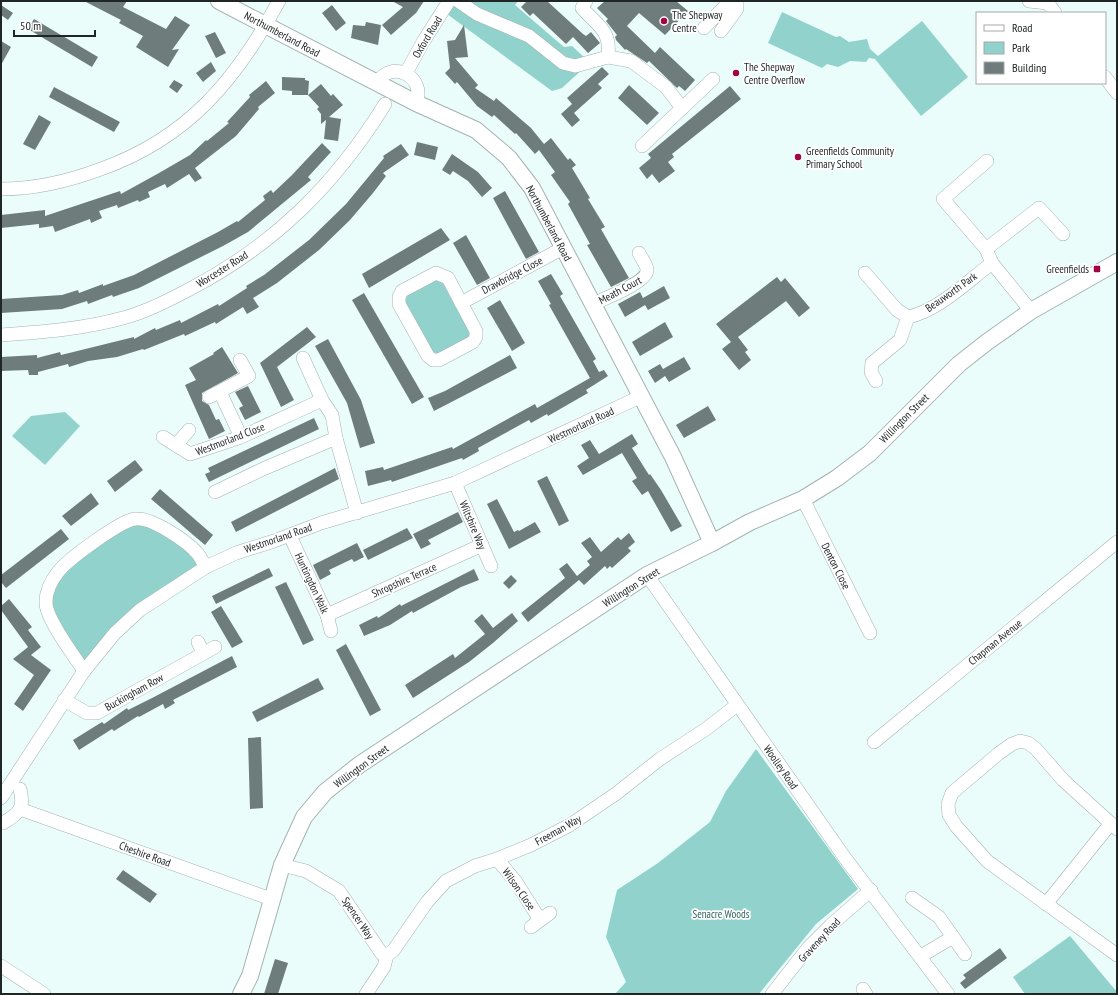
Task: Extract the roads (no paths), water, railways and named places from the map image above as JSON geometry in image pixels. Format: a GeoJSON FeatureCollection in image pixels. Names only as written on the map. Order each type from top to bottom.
{"type":"FeatureCollection","features":[{"type":"Feature","properties":{"kind":"street","name":"Northumberland Road"},"geometry":{"type":"LineString","coordinates":[[219,1],[416,103],[476,130],[509,158],[532,188],[642,396],[674,457],[712,543]]}},
{"type":"Feature","properties":{"kind":"street"},"geometry":{"type":"LineString","coordinates":[[1,189],[54,184],[90,174],[117,164],[152,146],[190,120],[220,90],[241,64],[279,1]]}},
{"type":"Feature","properties":{"kind":"street","name":"Oxford Road"},"geometry":{"type":"LineString","coordinates":[[406,73],[422,42],[449,1]]}},
{"type":"Feature","properties":{"kind":"street"},"geometry":{"type":"LineString","coordinates":[[458,1],[477,14],[529,36],[563,63],[575,66],[608,57],[630,61],[666,87],[682,108]]}},
{"type":"Feature","properties":{"kind":"street"},"geometry":{"type":"LineString","coordinates":[[586,1],[582,8],[607,34],[609,40],[608,57]]}},
{"type":"Feature","properties":{"kind":"street"},"geometry":{"type":"LineString","coordinates":[[704,28],[730,1]]}},
{"type":"Feature","properties":{"kind":"street"},"geometry":{"type":"LineString","coordinates":[[721,30],[737,9],[737,1]]}},
{"type":"Feature","properties":{"kind":"street"},"geometry":{"type":"LineString","coordinates":[[1029,1],[1051,6]]}},
{"type":"Feature","properties":{"kind":"street"},"geometry":{"type":"LineString","coordinates":[[377,83],[380,78],[388,73],[397,71],[406,73],[418,86],[418,98],[416,103]]}},
{"type":"Feature","properties":{"kind":"street"},"geometry":{"type":"LineString","coordinates":[[1106,78],[1117,93]]}},
{"type":"Feature","properties":{"kind":"street"},"geometry":{"type":"LineString","coordinates":[[642,146],[713,79]]}},
{"type":"Feature","properties":{"kind":"street","name":"Worcester Road"},"geometry":{"type":"LineString","coordinates":[[1,335],[52,332],[90,326],[125,317],[169,300],[230,266],[274,234],[316,196],[351,155],[385,104]]}},
{"type":"Feature","properties":{"kind":"street"},"geometry":{"type":"LineString","coordinates":[[987,161],[943,199],[986,249],[992,263],[1031,311]]}},
{"type":"Feature","properties":{"kind":"street"},"geometry":{"type":"LineString","coordinates":[[986,249],[1039,208],[1063,234]]}},
{"type":"Feature","properties":{"kind":"street","name":"Drawbridge Close"},"geometry":{"type":"LineString","coordinates":[[461,303],[563,248]]}},
{"type":"Feature","properties":{"kind":"street","name":"Meath Court"},"geometry":{"type":"LineString","coordinates":[[593,304],[636,284],[646,275],[647,270],[639,253]]}},
{"type":"Feature","properties":{"kind":"street","name":"Willington Street"},"geometry":{"type":"LineString","coordinates":[[241,994],[250,976],[271,899],[282,866],[304,817],[325,792],[359,765],[646,575],[712,543],[750,522],[803,499],[837,478],[870,453],[960,364],[987,342],[1031,311],[1117,262]]}},
{"type":"Feature","properties":{"kind":"street","name":"Beauworth Park"},"geometry":{"type":"LineString","coordinates":[[908,317],[935,306],[992,263]]}},
{"type":"Feature","properties":{"kind":"street"},"geometry":{"type":"LineString","coordinates":[[436,273],[448,278],[461,303],[476,331],[476,338],[473,342],[439,360],[433,360],[428,356],[399,304],[399,297],[402,291],[436,273]]}},
{"type":"Feature","properties":{"kind":"street"},"geometry":{"type":"LineString","coordinates":[[865,273],[897,310],[908,317],[900,340],[872,363],[871,372],[876,381]]}},
{"type":"Feature","properties":{"kind":"street"},"geometry":{"type":"LineString","coordinates":[[303,358],[322,400],[332,415],[336,438],[357,513]]}},
{"type":"Feature","properties":{"kind":"street"},"geometry":{"type":"LineString","coordinates":[[240,360],[249,376],[214,394],[241,437]]}},
{"type":"Feature","properties":{"kind":"street","name":"Westmorland Road"},"geometry":{"type":"LineString","coordinates":[[1,798],[64,700],[84,671],[115,632],[140,610],[206,567],[236,553],[290,536],[321,523],[455,483],[642,396]]}},
{"type":"Feature","properties":{"kind":"street","name":"Westmorland Close"},"geometry":{"type":"LineString","coordinates":[[163,437],[190,454],[241,437],[322,400]]}},
{"type":"Feature","properties":{"kind":"street"},"geometry":{"type":"LineString","coordinates":[[176,445],[189,430]]}},
{"type":"Feature","properties":{"kind":"street"},"geometry":{"type":"LineString","coordinates":[[215,492],[263,469],[336,438]]}},
{"type":"Feature","properties":{"kind":"street","name":"Wiltshire Way"},"geometry":{"type":"LineString","coordinates":[[455,483],[491,566]]}},
{"type":"Feature","properties":{"kind":"street","name":"Denton Close"},"geometry":{"type":"LineString","coordinates":[[803,499],[870,634]]}},
{"type":"Feature","properties":{"kind":"street"},"geometry":{"type":"LineString","coordinates":[[84,671],[54,625],[45,604],[48,586],[59,571],[100,538],[124,523],[136,519],[151,521],[165,528],[198,554],[206,567]]}},
{"type":"Feature","properties":{"kind":"street","name":"Huntingdon Walk"},"geometry":{"type":"LineString","coordinates":[[290,536],[327,615],[331,631]]}},
{"type":"Feature","properties":{"kind":"street","name":"Chapman Avenue"},"geometry":{"type":"LineString","coordinates":[[874,742],[1117,542]]}},
{"type":"Feature","properties":{"kind":"street","name":"Shropshire Terrace"},"geometry":{"type":"LineString","coordinates":[[327,615],[482,545]]}},
{"type":"Feature","properties":{"kind":"street","name":"Woolley Road"},"geometry":{"type":"LineString","coordinates":[[646,575],[845,858],[921,956],[948,994]]}},
{"type":"Feature","properties":{"kind":"street","name":"Buckingham Row"},"geometry":{"type":"LineString","coordinates":[[64,700],[87,713],[97,713],[205,647]]}},
{"type":"Feature","properties":{"kind":"street","name":"Freeman Way"},"geometry":{"type":"LineString","coordinates":[[387,955],[393,952],[426,902],[446,881],[475,866],[497,859],[543,840],[570,825],[660,759],[706,730],[737,705]]}},
{"type":"Feature","properties":{"kind":"street"},"geometry":{"type":"LineString","coordinates":[[1046,904],[1114,826],[1063,780],[1036,749],[1028,742],[1020,741],[1012,744],[998,754],[952,793],[948,804],[949,815],[964,836],[987,861],[1046,904],[1117,955]]}},
{"type":"Feature","properties":{"kind":"street"},"geometry":{"type":"LineString","coordinates":[[3,823],[15,815],[20,809],[22,798],[20,789]]}},
{"type":"Feature","properties":{"kind":"street","name":"Cheshire Road"},"geometry":{"type":"LineString","coordinates":[[20,809],[271,899]]}},
{"type":"Feature","properties":{"kind":"street","name":"Wilson Close"},"geometry":{"type":"LineString","coordinates":[[497,859],[516,882],[541,920]]}},
{"type":"Feature","properties":{"kind":"street","name":"Spencer Way"},"geometry":{"type":"LineString","coordinates":[[282,866],[306,871],[339,891],[382,954],[387,955]]}},
{"type":"Feature","properties":{"kind":"street","name":"Graveney Road"},"geometry":{"type":"LineString","coordinates":[[772,994],[808,948],[871,890]]}},
{"type":"Feature","properties":{"kind":"street"},"geometry":{"type":"LineString","coordinates":[[912,898],[940,917],[965,954]]}},
{"type":"Feature","properties":{"kind":"street"},"geometry":{"type":"LineString","coordinates":[[921,956],[953,937]]}},
{"type":"Feature","properties":{"kind":"street"},"geometry":{"type":"LineString","coordinates":[[366,994],[384,967],[387,955]]}},
{"type":"Feature","properties":{"kind":"street"},"geometry":{"type":"LineString","coordinates":[[1,966],[36,992]]}},
{"type":"Feature","properties":{"kind":"place","name":"The Shepway Centre"},"geometry":{"type":"Point","coordinates":[664,21]}},
{"type":"Feature","properties":{"kind":"place","name":"The Shepway Centre Overflow"},"geometry":{"type":"Point","coordinates":[736,73]}},
{"type":"Feature","properties":{"kind":"place","name":"Greenfields Community Primary School"},"geometry":{"type":"Point","coordinates":[798,157]}},
{"type":"Feature","properties":{"kind":"place","name":"Greenfields"},"geometry":{"type":"Point","coordinates":[1097,269]}},
{"type":"Feature","properties":{"kind":"park label","name":"Senacre Woods"},"geometry":{"type":"Point","coordinates":[721,914]}}]}
